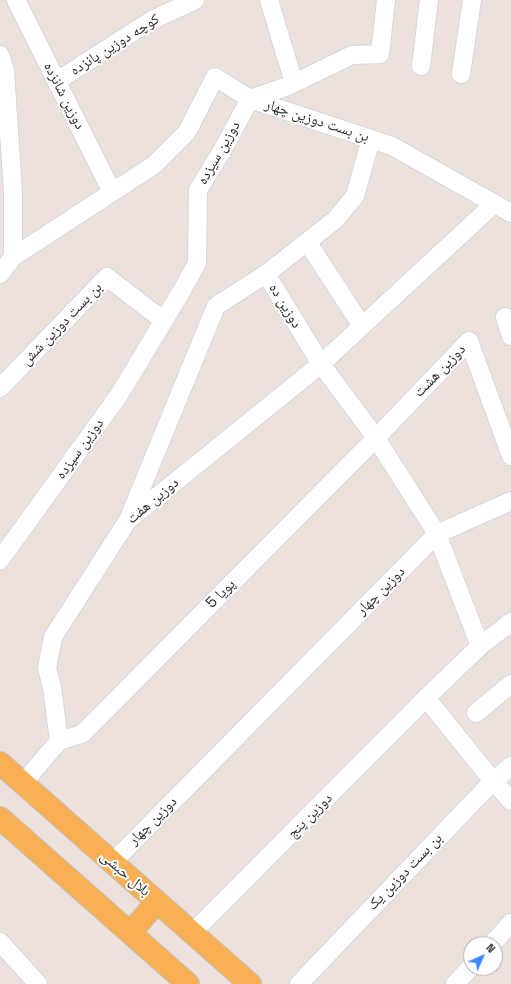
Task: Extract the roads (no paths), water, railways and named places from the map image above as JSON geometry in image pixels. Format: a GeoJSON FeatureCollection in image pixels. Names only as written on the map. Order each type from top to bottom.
{"type":"FeatureCollection","features":[{"type":"Feature","properties":{"kind":"main road","name":"بلال حبشی"},"geometry":{"type":"LineString","coordinates":[[0,763],[250,984]]}},
{"type":"Feature","properties":{"kind":"main road"},"geometry":{"type":"LineString","coordinates":[[0,818],[188,984]]}},
{"type":"Feature","properties":{"kind":"main road"},"geometry":{"type":"LineString","coordinates":[[130,933],[157,902]]}},
{"type":"Feature","properties":{"kind":"street","name":"دوزین شانزده"},"geometry":{"type":"LineString","coordinates":[[16,0],[112,192]]}},
{"type":"Feature","properties":{"kind":"street","name":"کوچه دوزین پانزده"},"geometry":{"type":"LineString","coordinates":[[57,82],[152,20],[195,0]]}},
{"type":"Feature","properties":{"kind":"street"},"geometry":{"type":"LineString","coordinates":[[269,0],[294,83]]}},
{"type":"Feature","properties":{"kind":"street","name":"بن بست دوزین چهار"},"geometry":{"type":"LineString","coordinates":[[250,99],[294,83],[352,55],[380,54],[386,0]]}},
{"type":"Feature","properties":{"kind":"street"},"geometry":{"type":"LineString","coordinates":[[421,66],[429,0]]}},
{"type":"Feature","properties":{"kind":"street"},"geometry":{"type":"LineString","coordinates":[[461,74],[472,0]]}},
{"type":"Feature","properties":{"kind":"street"},"geometry":{"type":"LineString","coordinates":[[0,55],[6,71],[13,192],[13,257]]}},
{"type":"Feature","properties":{"kind":"street"},"geometry":{"type":"LineString","coordinates":[[0,274],[13,257],[154,165],[187,132],[215,78],[250,99]]}},
{"type":"Feature","properties":{"kind":"street","name":"بن بست دوزین چهار"},"geometry":{"type":"LineString","coordinates":[[250,99],[392,146],[511,213]]}},
{"type":"Feature","properties":{"kind":"street","name":"دوزین سیزده"},"geometry":{"type":"LineString","coordinates":[[0,560],[119,395],[197,263],[198,190],[222,151],[250,99]]}},
{"type":"Feature","properties":{"kind":"street"},"geometry":{"type":"LineString","coordinates":[[266,274],[308,243],[335,220],[355,196],[371,139]]}},
{"type":"Feature","properties":{"kind":"street"},"geometry":{"type":"LineString","coordinates":[[480,646],[437,534],[376,438],[321,364],[494,204]]}},
{"type":"Feature","properties":{"kind":"street"},"geometry":{"type":"LineString","coordinates":[[308,243],[362,326]]}},
{"type":"Feature","properties":{"kind":"street","name":"دوزین ده"},"geometry":{"type":"LineString","coordinates":[[128,520],[216,306],[266,274],[321,364]]}},
{"type":"Feature","properties":{"kind":"street","name":"بن بست دوزین شش"},"geometry":{"type":"LineString","coordinates":[[0,388],[107,277],[164,321]]}},
{"type":"Feature","properties":{"kind":"street"},"geometry":{"type":"LineString","coordinates":[[505,317],[511,336]]}},
{"type":"Feature","properties":{"kind":"street","name":"دوزین هشت"},"geometry":{"type":"LineString","coordinates":[[376,438],[468,341],[511,456]]}},
{"type":"Feature","properties":{"kind":"street","name":"دوزین هفت"},"geometry":{"type":"LineString","coordinates":[[59,740],[52,687],[47,668],[53,637],[128,520],[321,364]]}},
{"type":"Feature","properties":{"kind":"street","name":"پویا 5"},"geometry":{"type":"LineString","coordinates":[[59,740],[82,734],[376,438]]}},
{"type":"Feature","properties":{"kind":"street"},"geometry":{"type":"LineString","coordinates":[[437,534],[511,501]]}},
{"type":"Feature","properties":{"kind":"street","name":"دوزین چهار"},"geometry":{"type":"LineString","coordinates":[[112,863],[437,534]]}},
{"type":"Feature","properties":{"kind":"street"},"geometry":{"type":"LineString","coordinates":[[511,622],[480,646],[426,698],[511,801]]}},
{"type":"Feature","properties":{"kind":"street"},"geometry":{"type":"LineString","coordinates":[[476,713],[511,684]]}},
{"type":"Feature","properties":{"kind":"street","name":"دوزین پنج"},"geometry":{"type":"LineString","coordinates":[[192,933],[426,698]]}},
{"type":"Feature","properties":{"kind":"street"},"geometry":{"type":"LineString","coordinates":[[23,783],[59,740]]}},
{"type":"Feature","properties":{"kind":"street","name":"بن بست دوزین یک"},"geometry":{"type":"LineString","coordinates":[[299,984],[493,781],[511,766]]}},
{"type":"Feature","properties":{"kind":"street"},"geometry":{"type":"LineString","coordinates":[[499,936],[511,923]]}},
{"type":"Feature","properties":{"kind":"street"},"geometry":{"type":"LineString","coordinates":[[0,942],[38,984]]}},
{"type":"Feature","properties":{"kind":"street"},"geometry":{"type":"LineString","coordinates":[[455,984],[463,975]]}}]}
